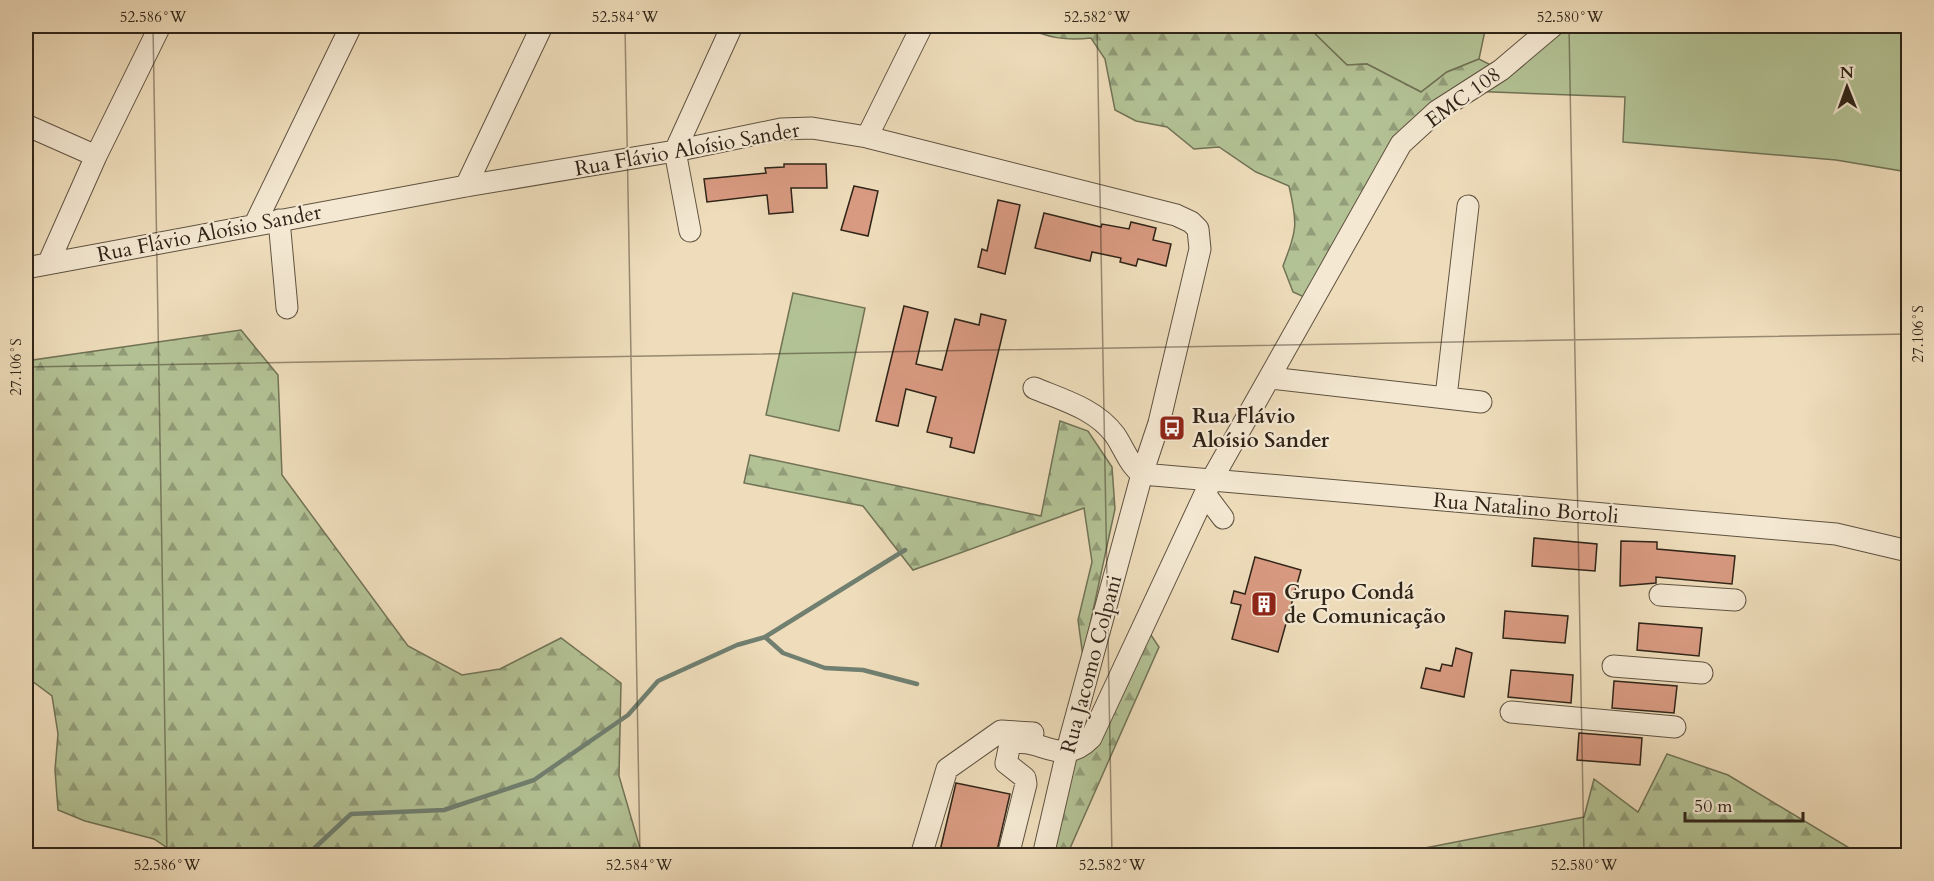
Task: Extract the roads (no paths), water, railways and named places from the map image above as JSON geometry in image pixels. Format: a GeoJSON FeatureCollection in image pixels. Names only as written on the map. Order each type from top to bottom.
{"type":"FeatureCollection","features":[{"type":"Feature","properties":{"kind":"street"},"geometry":{"type":"LineString","coordinates":[[48,264],[96,156],[160,26]]}},
{"type":"Feature","properties":{"kind":"street"},"geometry":{"type":"LineString","coordinates":[[255,224],[351,26]]}},
{"type":"Feature","properties":{"kind":"street"},"geometry":{"type":"LineString","coordinates":[[466,186],[542,26]]}},
{"type":"Feature","properties":{"kind":"street"},"geometry":{"type":"LineString","coordinates":[[690,231],[675,151],[732,26]]}},
{"type":"Feature","properties":{"kind":"street"},"geometry":{"type":"LineString","coordinates":[[867,137],[922,26]]}},
{"type":"Feature","properties":{"kind":"street","name":"EMC 108"},"geometry":{"type":"LineString","coordinates":[[1068,746],[1082,748],[1091,738],[1208,487],[1401,144],[1437,111],[1501,70],[1553,26]]}},
{"type":"Feature","properties":{"kind":"street"},"geometry":{"type":"LineString","coordinates":[[26,124],[96,156]]}},
{"type":"Feature","properties":{"kind":"street","name":"Rua Flávio Aloísio Sander"},"geometry":{"type":"LineString","coordinates":[[26,268],[255,224],[675,151],[781,129],[812,128],[867,137],[1130,201],[1176,215],[1191,222],[1198,229],[1200,249],[1160,423],[1142,474]]}},
{"type":"Feature","properties":{"kind":"street"},"geometry":{"type":"LineString","coordinates":[[1446,397],[1468,206]]}},
{"type":"Feature","properties":{"kind":"street"},"geometry":{"type":"LineString","coordinates":[[279,220],[287,308]]}},
{"type":"Feature","properties":{"kind":"street"},"geometry":{"type":"LineString","coordinates":[[1270,378],[1481,402]]}},
{"type":"Feature","properties":{"kind":"street"},"geometry":{"type":"LineString","coordinates":[[1034,388],[1090,412],[1114,434],[1135,469],[1142,474]]}},
{"type":"Feature","properties":{"kind":"street","name":"Rua Natalino Bortoli"},"geometry":{"type":"LineString","coordinates":[[1142,474],[1208,487],[1663,526],[1836,534],[1908,551]]}},
{"type":"Feature","properties":{"kind":"street","name":"Rua Jacomo Colpani"},"geometry":{"type":"LineString","coordinates":[[1043,855],[1068,746],[1142,474]]}},
{"type":"Feature","properties":{"kind":"street"},"geometry":{"type":"LineString","coordinates":[[1208,487],[1223,518]]}},
{"type":"Feature","properties":{"kind":"street"},"geometry":{"type":"LineString","coordinates":[[1660,595],[1735,600]]}},
{"type":"Feature","properties":{"kind":"street"},"geometry":{"type":"LineString","coordinates":[[1613,666],[1702,673]]}},
{"type":"Feature","properties":{"kind":"street"},"geometry":{"type":"LineString","coordinates":[[1511,712],[1675,727]]}},
{"type":"Feature","properties":{"kind":"street"},"geometry":{"type":"LineString","coordinates":[[921,855],[947,769],[1001,731],[1019,731],[1068,746]]}},
{"type":"Feature","properties":{"kind":"street"},"geometry":{"type":"LineString","coordinates":[[1008,855],[1026,784],[1025,778],[1006,763],[1010,744],[1068,746]]}},
{"type":"Feature","properties":{"kind":"waterway"},"geometry":{"type":"LineString","coordinates":[[306,856],[351,814],[444,810],[534,780],[628,715],[658,681],[737,645],[765,637],[905,550]]}},
{"type":"Feature","properties":{"kind":"waterway"},"geometry":{"type":"LineString","coordinates":[[765,637],[783,653],[825,668],[863,670],[917,684]]}},
{"type":"Feature","properties":{"kind":"place","name":"Rua Flávio Aloísio Sander"},"geometry":{"type":"Point","coordinates":[1172,428]}},
{"type":"Feature","properties":{"kind":"place","name":"Grupo Condá de Comunicação"},"geometry":{"type":"Point","coordinates":[1264,604]}}]}
